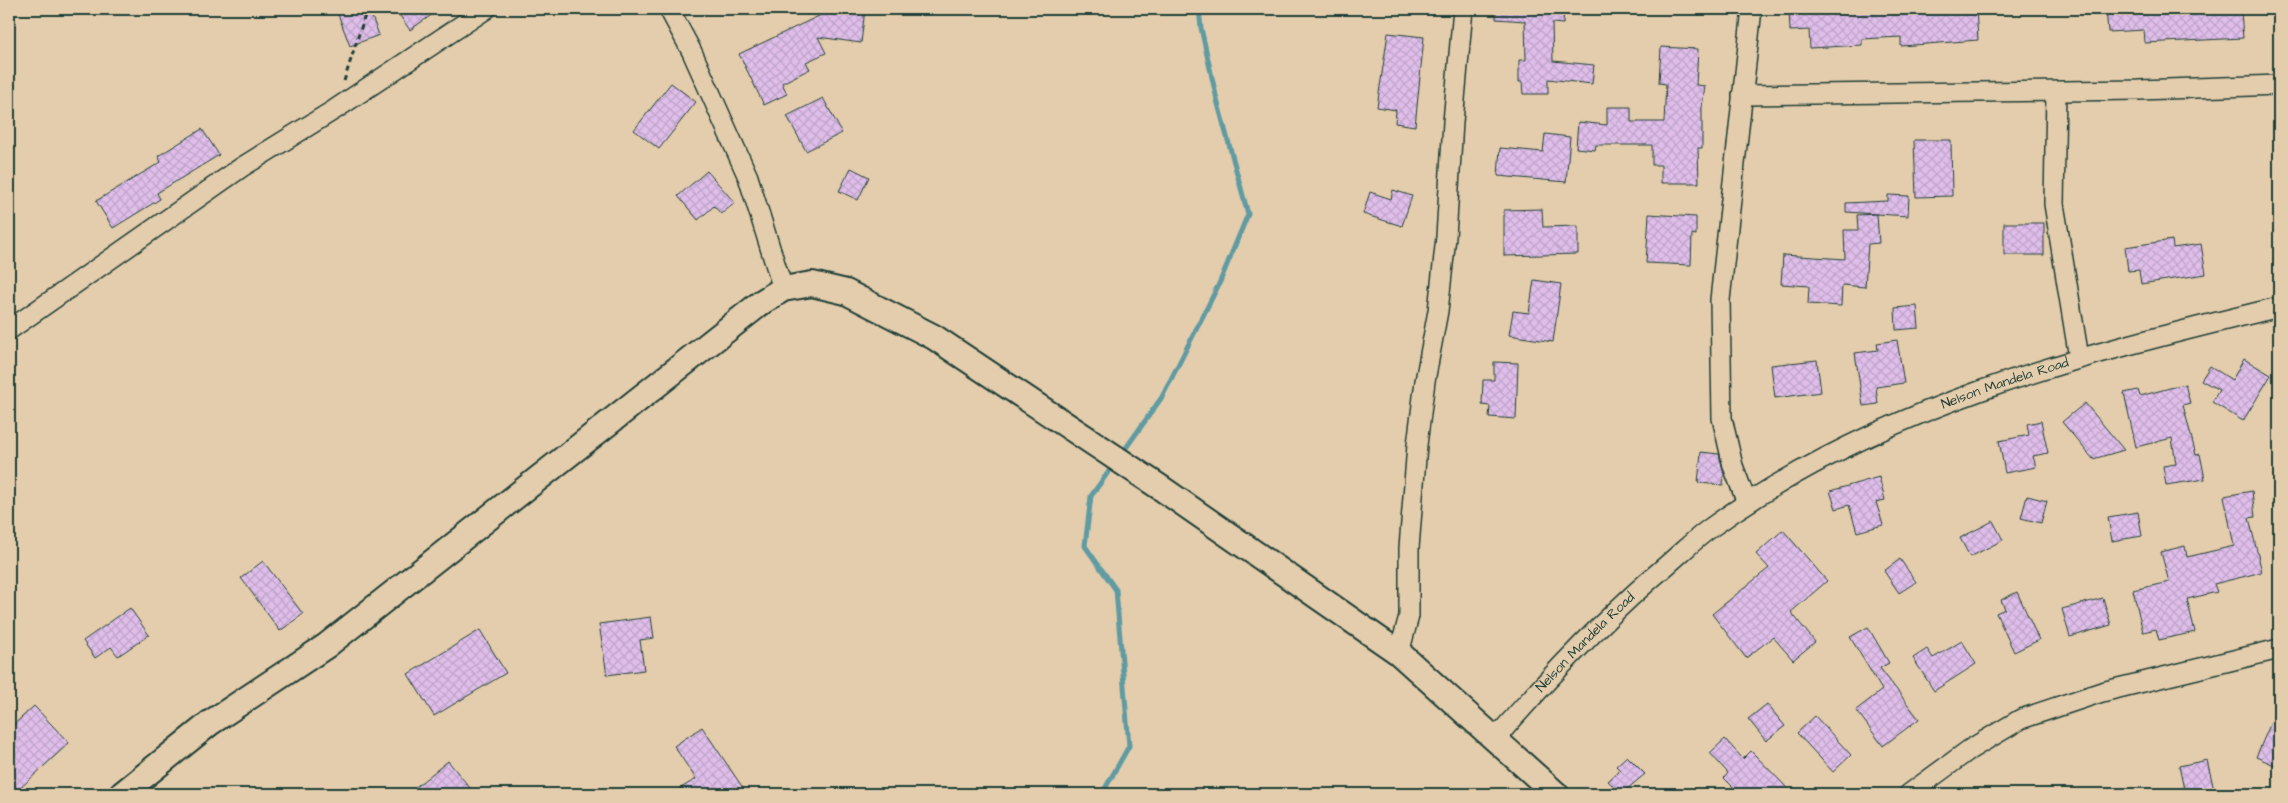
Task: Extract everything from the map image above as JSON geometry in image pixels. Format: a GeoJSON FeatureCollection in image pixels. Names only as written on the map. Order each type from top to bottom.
{"type":"FeatureCollection","features":[{"type":"Feature","properties":{"kind":"street"},"geometry":{"type":"LineString","coordinates":[[9,330],[242,167],[334,110],[486,9]]}},
{"type":"Feature","properties":{"kind":"street"},"geometry":{"type":"LineString","coordinates":[[669,9],[692,52],[748,177],[783,289]]}},
{"type":"Feature","properties":{"kind":"street"},"geometry":{"type":"LineString","coordinates":[[1399,653],[1409,616],[1409,548],[1417,445],[1425,382],[1438,312],[1446,237],[1453,122],[1463,9]]}},
{"type":"Feature","properties":{"kind":"street"},"geometry":{"type":"LineString","coordinates":[[1747,503],[1733,466],[1722,418],[1720,300],[1752,9]]}},
{"type":"Feature","properties":{"kind":"street"},"geometry":{"type":"LineString","coordinates":[[1742,95],[2056,92],[2279,85]]}},
{"type":"Feature","properties":{"kind":"street"},"geometry":{"type":"LineString","coordinates":[[2056,92],[2054,204],[2079,358]]}},
{"type":"Feature","properties":{"kind":"street"},"geometry":{"type":"LineString","coordinates":[[122,794],[210,723],[326,646],[762,302],[783,289],[812,284],[846,292],[934,337],[1161,488],[1399,653],[1496,738],[1556,794]]}},
{"type":"Feature","properties":{"kind":"street","name":"Nelson Mandela Road"},"geometry":{"type":"LineString","coordinates":[[1496,738],[1586,640],[1640,588],[1707,530],[1747,503],[1854,444],[1902,420],[1965,394],[2079,358],[2279,307]]}},
{"type":"Feature","properties":{"kind":"street"},"geometry":{"type":"LineString","coordinates":[[1909,794],[1969,750],[2021,719],[2102,692],[2279,649]]}},
{"type":"Feature","properties":{"kind":"path"},"geometry":{"type":"LineString","coordinates":[[344,82],[367,9]]}},
{"type":"Feature","properties":{"kind":"building"},"geometry":{"type":"Polygon","coordinates":[[[336,9],[369,9],[379,35],[350,46],[336,9]]]}},
{"type":"Feature","properties":{"kind":"building"},"geometry":{"type":"Polygon","coordinates":[[[395,9],[440,9],[410,30],[395,9]]]}},
{"type":"Feature","properties":{"kind":"building"},"geometry":{"type":"Polygon","coordinates":[[[826,9],[865,9],[861,43],[818,37],[826,53],[806,62],[810,69],[782,83],[787,94],[764,105],[739,54],[825,13],[826,9]]]}},
{"type":"Feature","properties":{"kind":"building"},"geometry":{"type":"Polygon","coordinates":[[[1496,9],[1564,9],[1563,24],[1552,23],[1553,61],[1594,65],[1592,84],[1548,79],[1548,94],[1523,94],[1522,82],[1519,82],[1519,60],[1526,60],[1525,21],[1496,19],[1496,9]]]}},
{"type":"Feature","properties":{"kind":"building"},"geometry":{"type":"Polygon","coordinates":[[[1789,9],[1976,9],[1978,40],[1901,46],[1901,37],[1862,39],[1862,45],[1810,48],[1809,30],[1790,31],[1789,9]]]}},
{"type":"Feature","properties":{"kind":"building"},"geometry":{"type":"Polygon","coordinates":[[[2106,9],[2171,9],[2171,15],[2203,12],[2203,9],[2227,9],[2227,12],[2241,11],[2243,38],[2145,43],[2144,30],[2108,32],[2106,9]]]}},
{"type":"Feature","properties":{"kind":"building"},"geometry":{"type":"Polygon","coordinates":[[[1388,33],[1424,37],[1415,126],[1395,123],[1396,110],[1377,107],[1388,33]]]}},
{"type":"Feature","properties":{"kind":"building"},"geometry":{"type":"Polygon","coordinates":[[[1661,47],[1698,49],[1696,85],[1705,86],[1702,107],[1702,148],[1698,148],[1699,183],[1661,183],[1661,165],[1652,165],[1652,145],[1596,145],[1595,150],[1576,148],[1578,122],[1607,125],[1607,107],[1631,107],[1631,122],[1664,122],[1666,84],[1659,83],[1661,47]]]}},
{"type":"Feature","properties":{"kind":"building"},"geometry":{"type":"Polygon","coordinates":[[[671,83],[696,102],[659,149],[634,130],[671,83]]]}},
{"type":"Feature","properties":{"kind":"building"},"geometry":{"type":"Polygon","coordinates":[[[823,98],[842,133],[806,151],[787,116],[823,98]]]}},
{"type":"Feature","properties":{"kind":"building"},"geometry":{"type":"Polygon","coordinates":[[[202,129],[219,155],[157,193],[160,199],[113,228],[96,201],[161,162],[158,156],[202,129]]]}},
{"type":"Feature","properties":{"kind":"building"},"geometry":{"type":"Polygon","coordinates":[[[1545,134],[1570,137],[1566,182],[1498,176],[1500,148],[1543,152],[1545,134]]]}},
{"type":"Feature","properties":{"kind":"building"},"geometry":{"type":"Polygon","coordinates":[[[1914,140],[1951,140],[1952,196],[1916,197],[1914,140]]]}},
{"type":"Feature","properties":{"kind":"building"},"geometry":{"type":"Polygon","coordinates":[[[851,168],[869,177],[858,200],[839,191],[851,168]]]}},
{"type":"Feature","properties":{"kind":"building"},"geometry":{"type":"Polygon","coordinates":[[[707,171],[735,203],[721,214],[714,206],[698,220],[678,196],[707,171]]]}},
{"type":"Feature","properties":{"kind":"building"},"geometry":{"type":"Polygon","coordinates":[[[1393,190],[1412,196],[1402,226],[1363,214],[1370,192],[1391,199],[1393,190]]]}},
{"type":"Feature","properties":{"kind":"building"},"geometry":{"type":"Polygon","coordinates":[[[1888,195],[1909,196],[1908,216],[1846,212],[1846,203],[1888,201],[1888,195]]]}},
{"type":"Feature","properties":{"kind":"building"},"geometry":{"type":"Polygon","coordinates":[[[1542,209],[1543,227],[1578,226],[1578,254],[1504,256],[1504,210],[1542,209]]]}},
{"type":"Feature","properties":{"kind":"building"},"geometry":{"type":"Polygon","coordinates":[[[1649,214],[1696,217],[1696,235],[1692,234],[1691,265],[1646,263],[1649,214]]]}},
{"type":"Feature","properties":{"kind":"building"},"geometry":{"type":"Polygon","coordinates":[[[1877,214],[1879,243],[1868,244],[1865,287],[1842,285],[1841,306],[1808,304],[1809,286],[1781,284],[1783,255],[1845,259],[1844,230],[1858,230],[1857,215],[1877,214]]]}},
{"type":"Feature","properties":{"kind":"building"},"geometry":{"type":"Polygon","coordinates":[[[2004,223],[2044,223],[2044,255],[2004,255],[2004,223]]]}},
{"type":"Feature","properties":{"kind":"building"},"geometry":{"type":"Polygon","coordinates":[[[2172,240],[2173,248],[2201,244],[2206,274],[2141,284],[2139,270],[2128,271],[2125,247],[2172,240]]]}},
{"type":"Feature","properties":{"kind":"building"},"geometry":{"type":"Polygon","coordinates":[[[1534,280],[1561,284],[1553,342],[1509,335],[1513,311],[1529,313],[1534,280]]]}},
{"type":"Feature","properties":{"kind":"building"},"geometry":{"type":"Polygon","coordinates":[[[1917,306],[1919,328],[1896,330],[1895,308],[1917,306]]]}},
{"type":"Feature","properties":{"kind":"building"},"geometry":{"type":"Polygon","coordinates":[[[1897,340],[1904,383],[1876,387],[1878,404],[1863,406],[1855,353],[1878,350],[1877,343],[1897,340]]]}},
{"type":"Feature","properties":{"kind":"building"},"geometry":{"type":"Polygon","coordinates":[[[2244,359],[2271,375],[2243,421],[2212,402],[2219,390],[2201,380],[2210,366],[2232,380],[2244,359]]]}},
{"type":"Feature","properties":{"kind":"building"},"geometry":{"type":"Polygon","coordinates":[[[1817,360],[1821,392],[1775,398],[1771,365],[1817,360]]]}},
{"type":"Feature","properties":{"kind":"building"},"geometry":{"type":"Polygon","coordinates":[[[1494,362],[1518,363],[1516,419],[1489,417],[1490,406],[1482,405],[1483,380],[1494,380],[1494,362]]]}},
{"type":"Feature","properties":{"kind":"building"},"geometry":{"type":"Polygon","coordinates":[[[2185,384],[2190,403],[2183,405],[2196,455],[2200,454],[2205,479],[2166,485],[2163,466],[2176,464],[2172,438],[2136,447],[2124,393],[2138,390],[2140,396],[2185,384]]]}},
{"type":"Feature","properties":{"kind":"building"},"geometry":{"type":"Polygon","coordinates":[[[2085,403],[2124,450],[2093,459],[2062,422],[2085,403]]]}},
{"type":"Feature","properties":{"kind":"building"},"geometry":{"type":"Polygon","coordinates":[[[2041,421],[2048,453],[2033,456],[2036,467],[2005,473],[1999,441],[2029,435],[2027,424],[2041,421]]]}},
{"type":"Feature","properties":{"kind":"building"},"geometry":{"type":"Polygon","coordinates":[[[1701,452],[1719,454],[1724,474],[1723,485],[1698,483],[1701,452]]]}},
{"type":"Feature","properties":{"kind":"building"},"geometry":{"type":"Polygon","coordinates":[[[1879,477],[1885,500],[1876,502],[1883,525],[1857,532],[1849,505],[1836,509],[1830,491],[1879,477]]]}},
{"type":"Feature","properties":{"kind":"building"},"geometry":{"type":"Polygon","coordinates":[[[2252,491],[2255,517],[2249,518],[2262,572],[2214,584],[2217,592],[2187,599],[2195,632],[2159,640],[2156,629],[2143,632],[2133,590],[2169,582],[2161,552],[2185,546],[2187,557],[2234,546],[2224,496],[2252,491]]]}},
{"type":"Feature","properties":{"kind":"building"},"geometry":{"type":"Polygon","coordinates":[[[2027,496],[2047,501],[2041,523],[2021,518],[2027,496]]]}},
{"type":"Feature","properties":{"kind":"building"},"geometry":{"type":"Polygon","coordinates":[[[2138,512],[2142,536],[2112,541],[2108,517],[2138,512]]]}},
{"type":"Feature","properties":{"kind":"building"},"geometry":{"type":"Polygon","coordinates":[[[1993,521],[2003,540],[1970,557],[1960,538],[1993,521]]]}},
{"type":"Feature","properties":{"kind":"building"},"geometry":{"type":"Polygon","coordinates":[[[1783,530],[1827,581],[1791,612],[1815,642],[1793,660],[1773,637],[1746,658],[1712,614],[1769,568],[1756,554],[1783,530]]]}},
{"type":"Feature","properties":{"kind":"building"},"geometry":{"type":"Polygon","coordinates":[[[1900,559],[1916,582],[1899,593],[1884,571],[1900,559]]]}},
{"type":"Feature","properties":{"kind":"building"},"geometry":{"type":"Polygon","coordinates":[[[263,561],[303,614],[280,631],[241,578],[263,561]]]}},
{"type":"Feature","properties":{"kind":"building"},"geometry":{"type":"Polygon","coordinates":[[[2017,592],[2039,640],[2014,652],[1996,613],[2005,609],[2001,600],[2017,592]]]}},
{"type":"Feature","properties":{"kind":"building"},"geometry":{"type":"Polygon","coordinates":[[[2103,598],[2111,625],[2070,637],[2062,609],[2103,598]]]}},
{"type":"Feature","properties":{"kind":"building"},"geometry":{"type":"Polygon","coordinates":[[[130,608],[149,635],[118,656],[111,647],[95,658],[83,641],[130,608]]]}},
{"type":"Feature","properties":{"kind":"building"},"geometry":{"type":"Polygon","coordinates":[[[651,617],[654,638],[640,640],[644,670],[607,675],[599,624],[651,617]]]}},
{"type":"Feature","properties":{"kind":"building"},"geometry":{"type":"Polygon","coordinates":[[[1868,627],[1889,663],[1880,668],[1919,719],[1883,746],[1856,710],[1882,690],[1850,637],[1868,627]]]}},
{"type":"Feature","properties":{"kind":"building"},"geometry":{"type":"Polygon","coordinates":[[[480,630],[506,673],[434,716],[408,674],[480,630]]]}},
{"type":"Feature","properties":{"kind":"building"},"geometry":{"type":"Polygon","coordinates":[[[1962,641],[1976,664],[1934,691],[1913,658],[1927,649],[1933,658],[1962,641]]]}},
{"type":"Feature","properties":{"kind":"building"},"geometry":{"type":"Polygon","coordinates":[[[1767,704],[1785,726],[1766,741],[1748,719],[1767,704]]]}},
{"type":"Feature","properties":{"kind":"building"},"geometry":{"type":"Polygon","coordinates":[[[2279,704],[2279,767],[2256,757],[2279,704]]]}},
{"type":"Feature","properties":{"kind":"building"},"geometry":{"type":"Polygon","coordinates":[[[34,706],[69,743],[16,792],[9,785],[9,729],[34,706]]]}},
{"type":"Feature","properties":{"kind":"building"},"geometry":{"type":"Polygon","coordinates":[[[1815,716],[1851,755],[1833,772],[1797,733],[1815,716]]]}},
{"type":"Feature","properties":{"kind":"building"},"geometry":{"type":"Polygon","coordinates":[[[702,727],[747,794],[671,794],[696,779],[674,746],[702,727]]]}},
{"type":"Feature","properties":{"kind":"building"},"geometry":{"type":"Polygon","coordinates":[[[1725,739],[1743,759],[1751,751],[1793,794],[1740,794],[1724,778],[1728,773],[1710,753],[1725,739]]]}},
{"type":"Feature","properties":{"kind":"building"},"geometry":{"type":"Polygon","coordinates":[[[1627,756],[1645,774],[1621,794],[1608,781],[1620,770],[1616,766],[1627,756]]]}},
{"type":"Feature","properties":{"kind":"building"},"geometry":{"type":"Polygon","coordinates":[[[2207,760],[2215,794],[2185,794],[2179,766],[2207,760]]]}},
{"type":"Feature","properties":{"kind":"building"},"geometry":{"type":"Polygon","coordinates":[[[448,761],[475,794],[407,794],[448,761]]]}},
{"type":"Feature","properties":{"kind":"waterway"},"geometry":{"type":"LineString","coordinates":[[1121,455],[1162,397],[1219,284],[1248,214],[1217,100],[1201,28],[1199,9]]}},
{"type":"Feature","properties":{"kind":"waterway"},"geometry":{"type":"LineString","coordinates":[[1102,794],[1129,746],[1116,590],[1085,546],[1091,496],[1114,464]]}}]}
